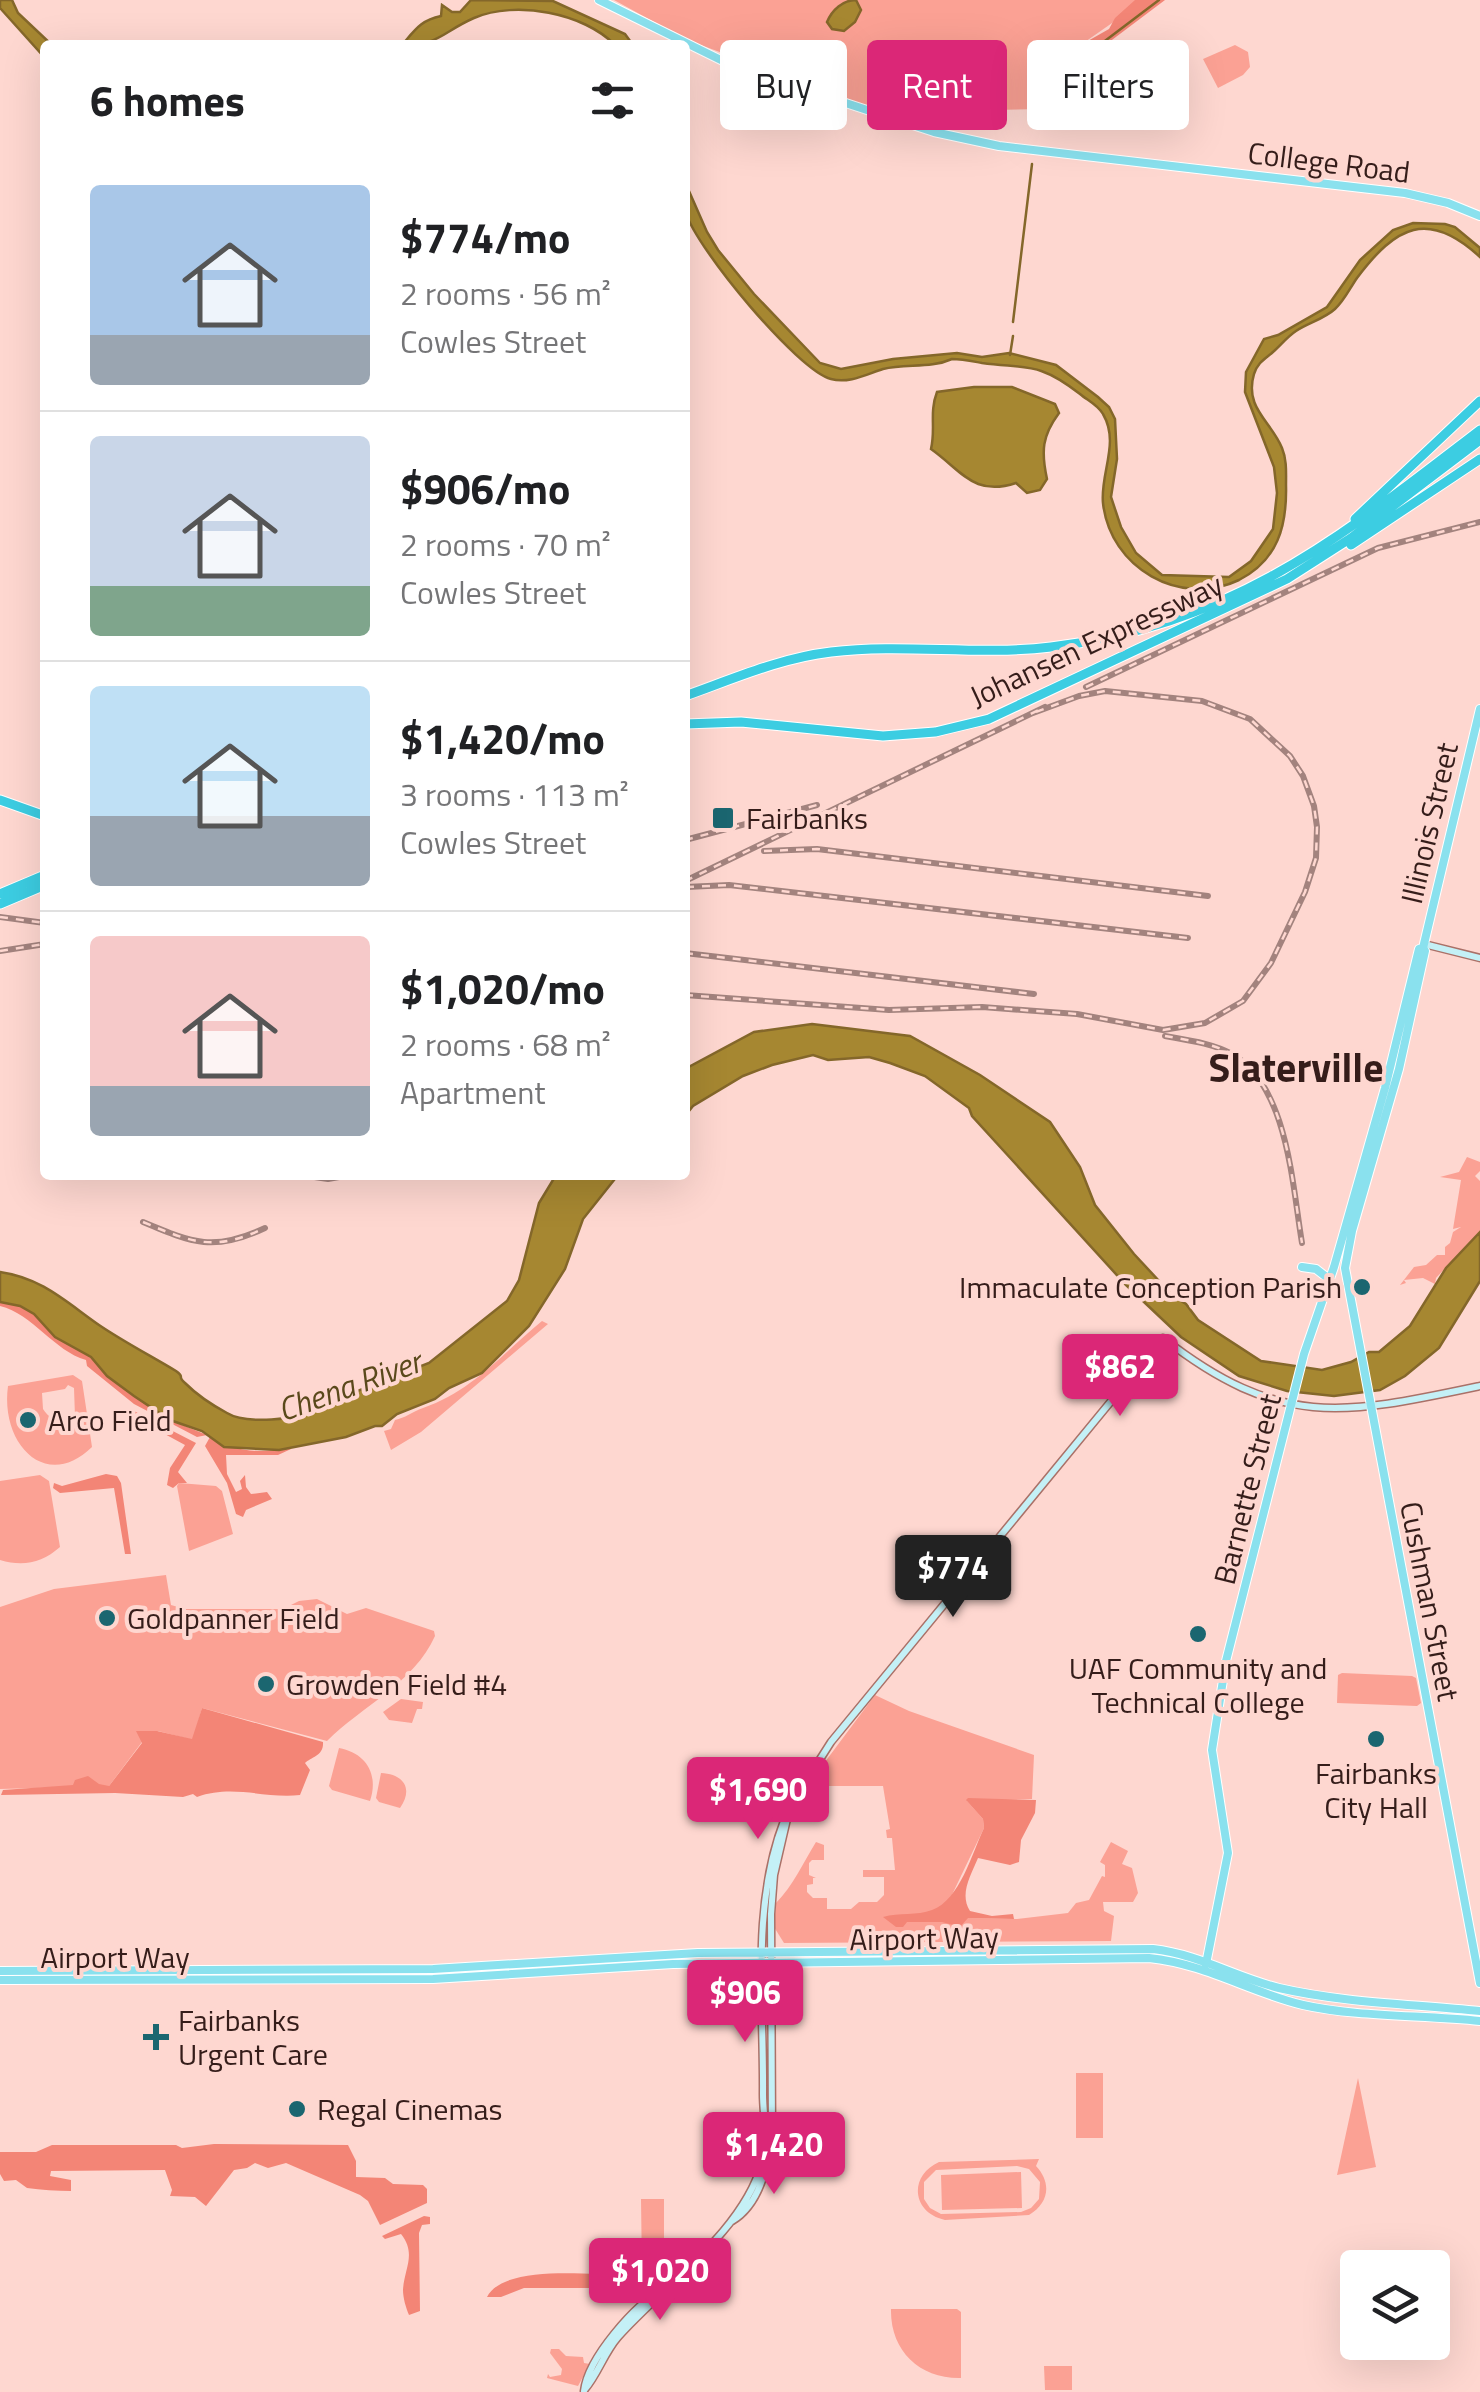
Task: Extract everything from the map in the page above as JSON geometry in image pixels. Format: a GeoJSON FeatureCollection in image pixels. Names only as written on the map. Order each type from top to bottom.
{"type":"FeatureCollection","features":[{"type":"Feature","properties":{"kind":"highway"},"geometry":{"type":"LineString","coordinates":[[1322,549],[1479,401]]}},
{"type":"Feature","properties":{"kind":"highway","name":"Johansen Expressway"},"geometry":{"type":"LineString","coordinates":[[690,724],[762,723],[883,736],[974,724],[1009,712],[1287,579],[1351,538],[1473,442],[1480,430]]}},
{"type":"Feature","properties":{"kind":"highway","name":"Johansen Expressway"},"geometry":{"type":"LineString","coordinates":[[690,694],[761,668],[816,654],[864,650],[1011,650],[1122,634],[1228,600],[1322,549],[1473,442]]}},
{"type":"Feature","properties":{"kind":"highway"},"geometry":{"type":"LineString","coordinates":[[1287,579],[1397,516],[1478,460]]}},
{"type":"Feature","properties":{"kind":"highway"},"geometry":{"type":"LineString","coordinates":[[0,800],[40,814]]}},
{"type":"Feature","properties":{"kind":"highway"},"geometry":{"type":"LineString","coordinates":[[2,900],[40,878]]}},
{"type":"Feature","properties":{"kind":"highway"},"geometry":{"type":"LineString","coordinates":[[2,900],[40,887]]}},
{"type":"Feature","properties":{"kind":"main road","name":"College Road"},"geometry":{"type":"LineString","coordinates":[[599,0],[679,40]]}},
{"type":"Feature","properties":{"kind":"main road","name":"College Road"},"geometry":{"type":"LineString","coordinates":[[690,46],[715,58],[934,132],[999,146],[1405,193],[1448,203],[1480,216]]}},
{"type":"Feature","properties":{"kind":"main road","name":"Illinois Street"},"geometry":{"type":"LineString","coordinates":[[1340,1260],[1419,948],[1423,946],[1480,709]]}},
{"type":"Feature","properties":{"kind":"main road"},"geometry":{"type":"LineString","coordinates":[[1423,946],[1480,958]]}},
{"type":"Feature","properties":{"kind":"main road","name":"Barnette Street"},"geometry":{"type":"LineString","coordinates":[[1206,1964],[1228,1853],[1213,1769],[1217,1704],[1304,1354],[1329,1280],[1340,1260]]}},
{"type":"Feature","properties":{"kind":"main road","name":"Cushman Street"},"geometry":{"type":"LineString","coordinates":[[1340,1260],[1360,1344],[1480,1983]]}},
{"type":"Feature","properties":{"kind":"main road"},"geometry":{"type":"LineString","coordinates":[[1302,1268],[1322,1272],[1329,1280]]}},
{"type":"Feature","properties":{"kind":"main road"},"geometry":{"type":"LineString","coordinates":[[730,2222],[740,2216],[754,2197],[769,2156],[772,2132],[766,1885],[786,1820],[831,1742],[1162,1338],[1220,1379],[1331,1409],[1480,1386]]}},
{"type":"Feature","properties":{"kind":"main road","name":"Airport Way"},"geometry":{"type":"LineString","coordinates":[[0,1971],[432,1969],[1153,1949],[1291,1990],[1480,2011]]}},
{"type":"Feature","properties":{"kind":"main road"},"geometry":{"type":"LineString","coordinates":[[584,2390],[610,2339],[730,2222],[749,2194],[766,2142],[767,1957]]}},
{"type":"Feature","properties":{"kind":"main road","name":"Airport Way"},"geometry":{"type":"LineString","coordinates":[[0,1980],[447,1978],[767,1957]]}},
{"type":"Feature","properties":{"kind":"main road","name":"Airport Way"},"geometry":{"type":"LineString","coordinates":[[1206,1964],[1264,1994],[1326,2010],[1480,2021]]}},
{"type":"Feature","properties":{"kind":"shaded area"},"geometry":{"type":"Polygon","coordinates":[[[0,0],[12,0],[18,13],[47,40],[40,40],[40,52],[0,8],[0,0]]]}},
{"type":"Feature","properties":{"kind":"shaded area"},"geometry":{"type":"Polygon","coordinates":[[[471,0],[553,1],[625,34],[629,40],[609,40],[586,25],[549,13],[509,10],[474,18],[433,40],[406,40],[423,23],[441,16],[442,5],[460,12],[471,0]]]}},
{"type":"Feature","properties":{"kind":"shaded area"},"geometry":{"type":"Polygon","coordinates":[[[614,0],[1145,0],[1088,40],[1027,40],[1027,109],[1007,110],[1007,40],[867,40],[867,106],[847,99],[847,40],[720,40],[720,52],[614,0]]]}},
{"type":"Feature","properties":{"kind":"shaded area"},"geometry":{"type":"Polygon","coordinates":[[[856,0],[861,10],[855,22],[844,31],[832,29],[827,22],[832,14],[842,4],[856,0]]]}},
{"type":"Feature","properties":{"kind":"shaded area"},"geometry":{"type":"Polygon","coordinates":[[[1135,0],[1165,0],[1112,40],[1090,40],[1109,29],[1135,0]]]}},
{"type":"Feature","properties":{"kind":"shaded area"},"geometry":{"type":"Polygon","coordinates":[[[1235,45],[1248,52],[1250,67],[1218,88],[1203,59],[1235,45]]]}},
{"type":"Feature","properties":{"kind":"shaded area"},"geometry":{"type":"Polygon","coordinates":[[[690,193],[718,250],[820,363],[841,369],[893,359],[1009,353],[1056,365],[1109,407],[1115,419],[1117,459],[1111,497],[1121,527],[1136,553],[1162,575],[1229,577],[1251,561],[1273,529],[1277,493],[1274,467],[1245,392],[1246,372],[1264,339],[1327,307],[1360,260],[1393,230],[1413,223],[1455,227],[1480,248],[1480,257],[1461,242],[1429,229],[1399,236],[1371,260],[1335,309],[1293,333],[1260,364],[1254,374],[1253,396],[1282,448],[1285,462],[1282,528],[1271,552],[1252,572],[1217,587],[1194,589],[1152,576],[1119,546],[1108,526],[1103,503],[1110,447],[1108,425],[1095,405],[1066,384],[1023,367],[952,359],[892,367],[858,378],[831,379],[796,355],[773,332],[728,279],[690,222],[690,193]]]}},
{"type":"Feature","properties":{"kind":"shaded area"},"geometry":{"type":"Polygon","coordinates":[[[1012,387],[1055,404],[1059,413],[1046,437],[1047,479],[1040,490],[1027,493],[1016,483],[989,487],[979,484],[931,449],[937,392],[1012,387]]]}},
{"type":"Feature","properties":{"kind":"shaded area"},"geometry":{"type":"Polygon","coordinates":[[[812,1024],[910,1036],[980,1075],[1050,1122],[1080,1167],[1095,1205],[1173,1296],[1186,1304],[1198,1320],[1261,1361],[1322,1370],[1369,1352],[1379,1352],[1410,1326],[1446,1268],[1480,1232],[1480,1281],[1439,1348],[1405,1376],[1380,1390],[1334,1396],[1287,1391],[1239,1376],[1181,1337],[1125,1284],[972,1116],[969,1108],[925,1076],[869,1057],[828,1060],[813,1055],[743,1076],[690,1110],[690,1066],[754,1032],[812,1024]]]}},
{"type":"Feature","properties":{"kind":"shaded area"},"geometry":{"type":"Polygon","coordinates":[[[1467,1157],[1480,1162],[1480,1171],[1475,1176],[1480,1181],[1480,1231],[1436,1278],[1435,1284],[1423,1278],[1404,1280],[1406,1283],[1400,1285],[1414,1267],[1445,1255],[1453,1232],[1461,1227],[1453,1229],[1461,1180],[1440,1177],[1459,1172],[1467,1157]]]}},
{"type":"Feature","properties":{"kind":"shaded area"},"geometry":{"type":"Polygon","coordinates":[[[553,1180],[614,1180],[583,1219],[565,1269],[529,1326],[482,1373],[397,1414],[382,1426],[279,1450],[224,1447],[202,1431],[170,1420],[107,1376],[91,1357],[55,1337],[34,1314],[0,1302],[0,1272],[29,1280],[176,1371],[194,1391],[227,1413],[258,1420],[297,1416],[429,1363],[507,1301],[519,1280],[539,1203],[553,1180]]]}},
{"type":"Feature","properties":{"kind":"shaded area"},"geometry":{"type":"Polygon","coordinates":[[[0,1302],[34,1314],[50,1331],[91,1356],[107,1376],[134,1396],[170,1420],[207,1435],[197,1437],[134,1404],[87,1366],[86,1360],[0,1306],[0,1302]]]}},
{"type":"Feature","properties":{"kind":"shaded area"},"geometry":{"type":"Polygon","coordinates":[[[542,1321],[548,1324],[421,1432],[391,1450],[384,1431],[391,1429],[395,1420],[457,1391],[542,1321]]]}},
{"type":"Feature","properties":{"kind":"shaded area","name":"Arco Field"},"geometry":{"type":"Polygon","coordinates":[[[73,1375],[82,1381],[92,1447],[75,1460],[58,1465],[43,1463],[30,1455],[11,1426],[8,1386],[73,1375]],[[68,1385],[42,1393],[46,1413],[61,1421],[75,1417],[74,1388],[68,1385]]]}},
{"type":"Feature","properties":{"kind":"shaded area"},"geometry":{"type":"Polygon","coordinates":[[[134,1411],[196,1443],[178,1472],[187,1483],[173,1488],[167,1485],[170,1468],[185,1445],[137,1419],[134,1411]]]}},
{"type":"Feature","properties":{"kind":"shaded area"},"geometry":{"type":"Polygon","coordinates":[[[210,1437],[248,1450],[291,1449],[278,1455],[226,1455],[227,1474],[236,1492],[242,1489],[240,1481],[245,1475],[251,1494],[267,1492],[272,1499],[246,1510],[243,1517],[236,1514],[227,1483],[205,1446],[210,1437]]]}},
{"type":"Feature","properties":{"kind":"shaded area"},"geometry":{"type":"Polygon","coordinates":[[[106,1474],[117,1476],[121,1483],[131,1554],[125,1554],[114,1488],[60,1493],[53,1488],[54,1483],[62,1486],[106,1474]]]}},
{"type":"Feature","properties":{"kind":"shaded area"},"geometry":{"type":"Polygon","coordinates":[[[40,1475],[49,1481],[60,1547],[32,1562],[0,1560],[0,1481],[40,1475]]]}},
{"type":"Feature","properties":{"kind":"shaded area"},"geometry":{"type":"Polygon","coordinates":[[[179,1483],[216,1486],[222,1491],[233,1534],[189,1551],[179,1483]]]}},
{"type":"Feature","properties":{"kind":"shaded area"},"geometry":{"type":"Polygon","coordinates":[[[166,1575],[171,1605],[185,1609],[283,1609],[299,1601],[317,1599],[347,1614],[366,1608],[434,1631],[435,1636],[426,1653],[401,1681],[327,1741],[202,1708],[193,1740],[158,1731],[142,1742],[109,1786],[0,1789],[0,1607],[54,1589],[166,1575]]]}},
{"type":"Feature","properties":{"kind":"shaded area"},"geometry":{"type":"Polygon","coordinates":[[[1338,1675],[1412,1676],[1416,1678],[1421,1703],[1337,1703],[1338,1675]]]}},
{"type":"Feature","properties":{"kind":"shaded area"},"geometry":{"type":"Polygon","coordinates":[[[875,1695],[1034,1755],[1032,1799],[967,1801],[983,1819],[984,1828],[949,1901],[968,1918],[1017,1919],[1068,1913],[1076,1903],[1089,1900],[1102,1876],[1105,1877],[1105,1865],[1100,1862],[1111,1842],[1128,1851],[1122,1864],[1132,1868],[1138,1893],[1133,1902],[1103,1902],[1104,1911],[1114,1916],[1111,1941],[784,1943],[774,1927],[776,1903],[816,1842],[824,1845],[824,1860],[809,1863],[809,1875],[816,1878],[807,1885],[807,1892],[813,1898],[827,1898],[827,1909],[851,1909],[859,1902],[877,1902],[884,1895],[884,1877],[863,1877],[863,1870],[895,1870],[892,1838],[887,1838],[886,1830],[890,1829],[883,1786],[819,1786],[819,1798],[807,1797],[819,1770],[875,1695]]]}},
{"type":"Feature","properties":{"kind":"shaded area"},"geometry":{"type":"Polygon","coordinates":[[[401,1699],[423,1702],[412,1723],[389,1720],[383,1712],[401,1699]]]}},
{"type":"Feature","properties":{"kind":"shaded area"},"geometry":{"type":"Polygon","coordinates":[[[202,1708],[323,1742],[319,1753],[305,1763],[310,1770],[300,1795],[1,1795],[3,1790],[73,1785],[75,1780],[88,1776],[109,1786],[142,1743],[136,1731],[192,1739],[202,1708]]]}},
{"type":"Feature","properties":{"kind":"shaded area"},"geometry":{"type":"Polygon","coordinates":[[[339,1748],[356,1755],[368,1766],[373,1782],[370,1801],[329,1786],[339,1748]]]}},
{"type":"Feature","properties":{"kind":"shaded area"},"geometry":{"type":"Polygon","coordinates":[[[381,1773],[404,1783],[406,1794],[400,1808],[376,1798],[381,1773]]]}},
{"type":"Feature","properties":{"kind":"shaded area"},"geometry":{"type":"Polygon","coordinates":[[[968,1798],[1036,1800],[1035,1813],[1021,1840],[1019,1862],[1010,1865],[978,1858],[966,1891],[970,1911],[992,1916],[1013,1914],[1014,1919],[968,1918],[960,1927],[942,1922],[907,1922],[896,1927],[883,1917],[932,1910],[942,1905],[958,1886],[984,1828],[983,1819],[968,1798]]]}},
{"type":"Feature","properties":{"kind":"shaded area"},"geometry":{"type":"Polygon","coordinates":[[[1076,2073],[1103,2073],[1103,2138],[1076,2138],[1076,2073]]]}},
{"type":"Feature","properties":{"kind":"shaded area"},"geometry":{"type":"Polygon","coordinates":[[[1358,2078],[1376,2167],[1337,2175],[1358,2078]]]}},
{"type":"Feature","properties":{"kind":"shaded area"},"geometry":{"type":"Polygon","coordinates":[[[214,2144],[348,2145],[356,2161],[356,2177],[423,2185],[427,2189],[427,2203],[380,2225],[368,2201],[360,2195],[286,2163],[268,2168],[255,2163],[234,2170],[206,2206],[195,2197],[170,2196],[172,2190],[165,2170],[51,2171],[50,2176],[71,2180],[71,2191],[27,2188],[16,2180],[4,2181],[0,2174],[0,2152],[36,2152],[52,2145],[182,2148],[214,2144]]]}},
{"type":"Feature","properties":{"kind":"shaded area"},"geometry":{"type":"Polygon","coordinates":[[[1039,2159],[1036,2166],[1046,2186],[1044,2199],[1029,2215],[945,2220],[926,2210],[918,2194],[922,2176],[939,2162],[1039,2159]],[[1017,2166],[936,2170],[924,2182],[924,2199],[941,2214],[1021,2212],[1039,2199],[1040,2182],[1029,2169],[1017,2166]]]}},
{"type":"Feature","properties":{"kind":"shaded area"},"geometry":{"type":"Polygon","coordinates":[[[1021,2172],[1022,2208],[942,2210],[941,2175],[1021,2172]]]}},
{"type":"Feature","properties":{"kind":"shaded area"},"geometry":{"type":"Polygon","coordinates":[[[641,2199],[664,2199],[664,2251],[688,2254],[659,2279],[642,2272],[641,2199]]]}},
{"type":"Feature","properties":{"kind":"shaded area"},"geometry":{"type":"Polygon","coordinates":[[[424,2216],[430,2217],[430,2224],[422,2225],[419,2233],[420,2311],[409,2315],[403,2290],[408,2262],[406,2241],[401,2234],[385,2239],[382,2236],[424,2216]]]}},
{"type":"Feature","properties":{"kind":"shaded area"},"geometry":{"type":"Polygon","coordinates":[[[529,2276],[639,2277],[644,2283],[629,2288],[524,2288],[501,2297],[487,2297],[496,2287],[529,2276]]]}},
{"type":"Feature","properties":{"kind":"shaded area"},"geometry":{"type":"Polygon","coordinates":[[[891,2309],[961,2312],[961,2378],[933,2374],[910,2360],[896,2338],[891,2309]]]}},
{"type":"Feature","properties":{"kind":"shaded area"},"geometry":{"type":"Polygon","coordinates":[[[551,2349],[559,2349],[566,2356],[583,2357],[584,2363],[590,2364],[578,2386],[547,2378],[548,2374],[561,2375],[562,2369],[551,2349]]]}},
{"type":"Feature","properties":{"kind":"shaded area"},"geometry":{"type":"Polygon","coordinates":[[[1044,2366],[1072,2366],[1072,2390],[1045,2390],[1044,2366]]]}},
{"type":"Feature","properties":{"kind":"waterway"},"geometry":{"type":"LineString","coordinates":[[1106,40],[1159,0]]}},
{"type":"Feature","properties":{"kind":"waterway"},"geometry":{"type":"LineString","coordinates":[[1013,322],[1032,164]]}},
{"type":"Feature","properties":{"kind":"waterway"},"geometry":{"type":"LineString","coordinates":[[1010,355],[1013,336]]}},
{"type":"Feature","properties":{"kind":"railway"},"geometry":{"type":"LineString","coordinates":[[1086,687],[1378,548],[1480,522]]}},
{"type":"Feature","properties":{"kind":"railway"},"geometry":{"type":"LineString","coordinates":[[690,995],[889,1010],[982,1007],[1077,1014],[1163,1030],[1205,1023],[1243,1001],[1271,963],[1305,892],[1316,858],[1314,806],[1303,776],[1290,756],[1250,719],[1202,701],[1105,691],[1033,713]]}},
{"type":"Feature","properties":{"kind":"railway"},"geometry":{"type":"LineString","coordinates":[[690,879],[1045,707]]}},
{"type":"Feature","properties":{"kind":"railway"},"geometry":{"type":"LineString","coordinates":[[690,839],[817,805]]}},
{"type":"Feature","properties":{"kind":"railway"},"geometry":{"type":"LineString","coordinates":[[764,851],[817,849],[1208,896]]}},
{"type":"Feature","properties":{"kind":"railway"},"geometry":{"type":"LineString","coordinates":[[690,887],[729,885],[1188,938]]}},
{"type":"Feature","properties":{"kind":"railway"},"geometry":{"type":"LineString","coordinates":[[0,917],[40,922]]}},
{"type":"Feature","properties":{"kind":"railway"},"geometry":{"type":"LineString","coordinates":[[0,951],[40,945]]}},
{"type":"Feature","properties":{"kind":"railway"},"geometry":{"type":"LineString","coordinates":[[690,954],[1034,994]]}},
{"type":"Feature","properties":{"kind":"railway"},"geometry":{"type":"LineString","coordinates":[[1165,1036],[1232,1054],[1251,1069],[1265,1089],[1284,1138],[1302,1243]]}},
{"type":"Feature","properties":{"kind":"railway"},"geometry":{"type":"LineString","coordinates":[[143,1222],[204,1242],[231,1240],[265,1228]]}},
{"type":"Feature","properties":{"kind":"place","name":"Fairbanks"},"geometry":{"type":"Point","coordinates":[723,818]}},
{"type":"Feature","properties":{"kind":"place","name":"Immaculate Conception Parish"},"geometry":{"type":"Point","coordinates":[1362,1287]}},
{"type":"Feature","properties":{"kind":"place","name":"Arco Field"},"geometry":{"type":"Point","coordinates":[28,1420]}},
{"type":"Feature","properties":{"kind":"place","name":"Goldpanner Field"},"geometry":{"type":"Point","coordinates":[107,1618]}},
{"type":"Feature","properties":{"kind":"place","name":"UAF Community and Technical College"},"geometry":{"type":"Point","coordinates":[1198,1634]}},
{"type":"Feature","properties":{"kind":"place","name":"Growden Field #4"},"geometry":{"type":"Point","coordinates":[266,1684]}},
{"type":"Feature","properties":{"kind":"place","name":"Fairbanks City Hall"},"geometry":{"type":"Point","coordinates":[1376,1739]}},
{"type":"Feature","properties":{"kind":"place","name":"Fairbanks Urgent Care"},"geometry":{"type":"Point","coordinates":[156,2037]}},
{"type":"Feature","properties":{"kind":"place","name":"Regal Cinemas"},"geometry":{"type":"Point","coordinates":[297,2109]}},
{"type":"Feature","properties":{"kind":"district","name":"Slaterville"},"geometry":{"type":"Point","coordinates":[1296,1067]}},
{"type":"Feature","properties":{"kind":"water label","name":"Chena River"},"geometry":{"type":"Point","coordinates":[349,1385]}}]}
